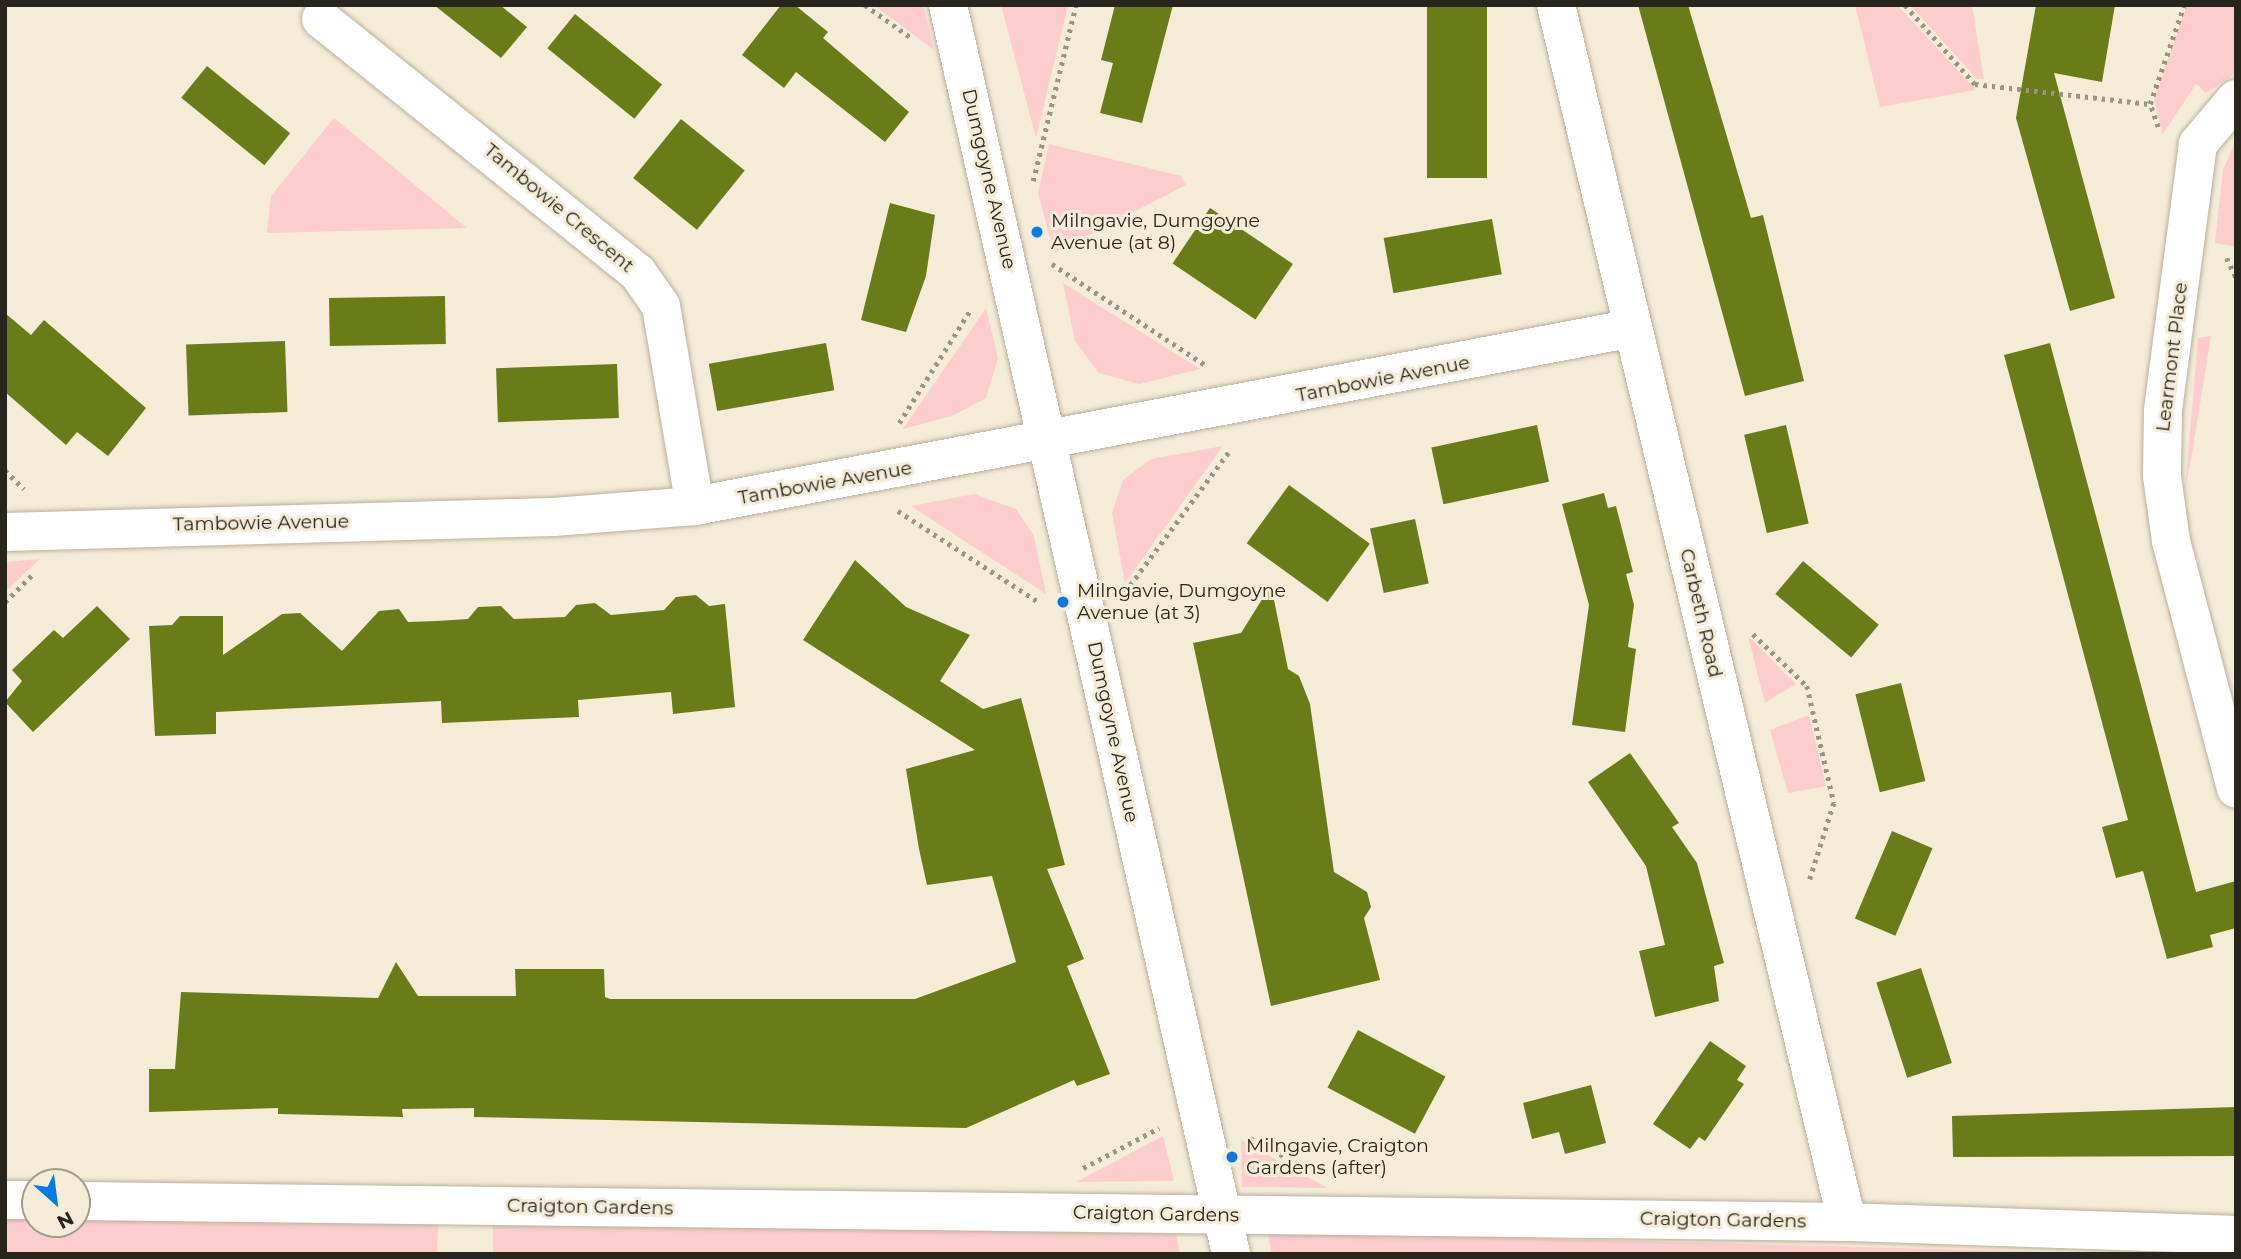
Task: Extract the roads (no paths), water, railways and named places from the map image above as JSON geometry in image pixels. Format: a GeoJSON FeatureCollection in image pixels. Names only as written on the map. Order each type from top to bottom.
{"type":"FeatureCollection","features":[{"type":"Feature","properties":{"kind":"street","name":"Dumgoyne Avenue"},"geometry":{"type":"LineString","coordinates":[[948,5],[1050,440],[1196,1109],[1231,1254]]}},
{"type":"Feature","properties":{"kind":"street","name":"Carbeth Road"},"geometry":{"type":"LineString","coordinates":[[1556,5],[1847,1222]]}},
{"type":"Feature","properties":{"kind":"street","name":"Tambowie Crescent"},"geometry":{"type":"LineString","coordinates":[[321,19],[638,273],[661,306],[695,506]]}},
{"type":"Feature","properties":{"kind":"street","name":"Learmont Place"},"geometry":{"type":"LineString","coordinates":[[2236,99],[2198,145],[2163,410],[2162,476],[2171,541],[2236,789]]}},
{"type":"Feature","properties":{"kind":"street","name":"Tambowie Avenue"},"geometry":{"type":"LineString","coordinates":[[5,532],[554,517],[695,506],[858,479],[1050,440],[1264,403],[1633,328]]}},
{"type":"Feature","properties":{"kind":"street","name":"Craigton Gardens"},"geometry":{"type":"LineString","coordinates":[[91,1201],[1847,1222],[2236,1235]]}},
{"type":"Feature","properties":{"kind":"place","name":"Milngavie, Dumgoyne Avenue (at 8)"},"geometry":{"type":"Point","coordinates":[1037,232]}},
{"type":"Feature","properties":{"kind":"place","name":"Milngavie, Dumgoyne Avenue (at 3)"},"geometry":{"type":"Point","coordinates":[1063,602]}},
{"type":"Feature","properties":{"kind":"place","name":"Milngavie, Craigton Gardens (after)"},"geometry":{"type":"Point","coordinates":[1232,1157]}}]}
